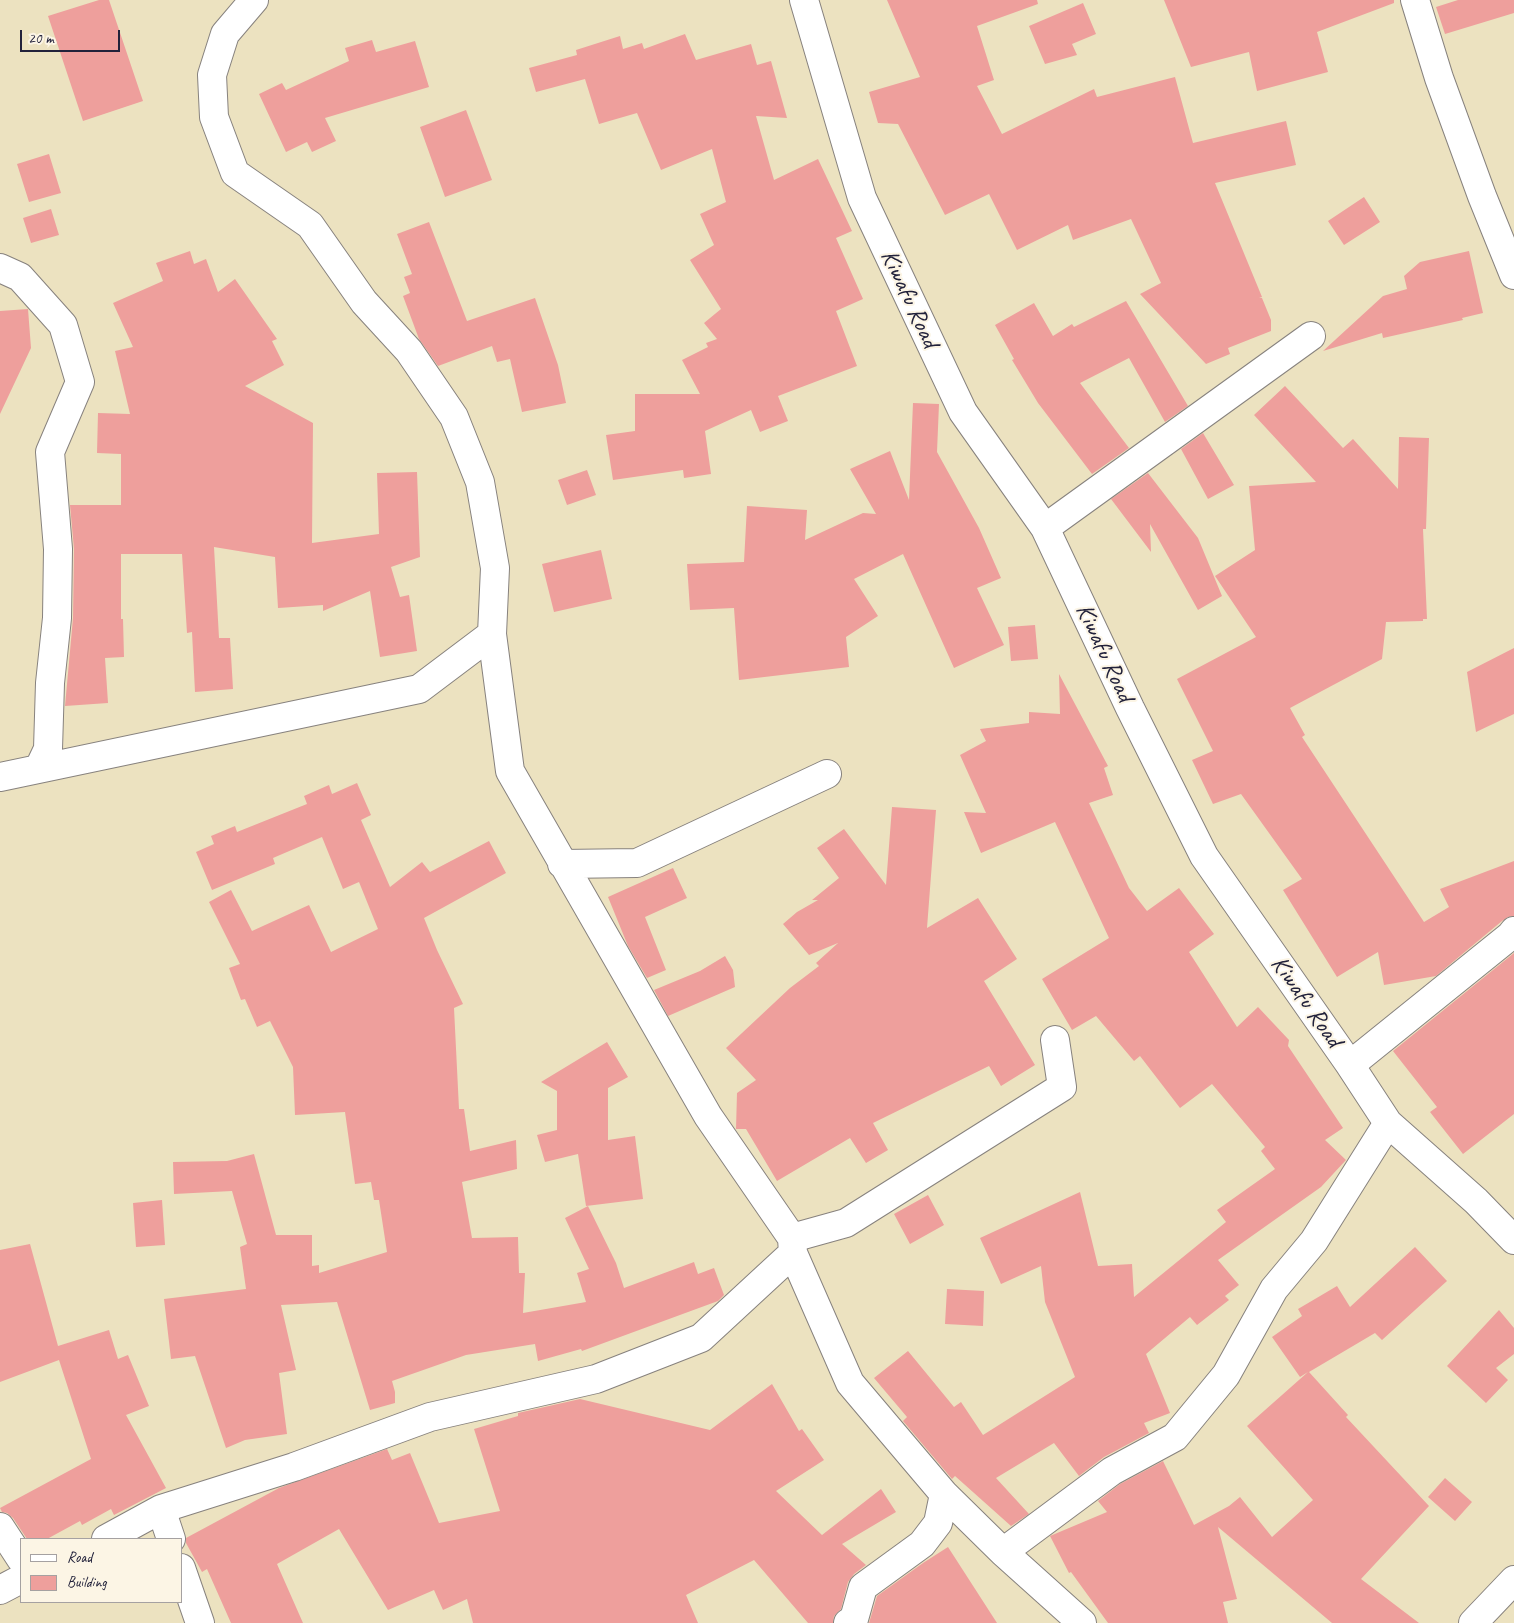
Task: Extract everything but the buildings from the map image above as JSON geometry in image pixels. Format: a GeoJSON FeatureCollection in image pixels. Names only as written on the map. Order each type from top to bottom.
{"type":"FeatureCollection","features":[{"type":"Feature","properties":{"kind":"street"},"geometry":{"type":"LineString","coordinates":[[254,0],[225,34],[212,75],[214,117],[235,173],[310,225],[364,302],[408,351],[454,417],[480,482],[495,568],[492,634],[510,771],[708,1116],[792,1245],[850,1384],[944,1494],[1003,1552],[1082,1623]]}},
{"type":"Feature","properties":{"kind":"street","name":"Kiwafu Road"},"geometry":{"type":"LineString","coordinates":[[804,0],[862,198],[963,412],[1045,528],[1130,708],[1204,856],[1350,1065],[1388,1123],[1476,1201],[1514,1240]]}},
{"type":"Feature","properties":{"kind":"street"},"geometry":{"type":"LineString","coordinates":[[1415,0],[1442,87],[1482,196],[1514,275]]}},
{"type":"Feature","properties":{"kind":"street"},"geometry":{"type":"LineString","coordinates":[[0,268],[20,277],[63,325],[80,382],[50,452],[58,549],[57,618],[50,683],[48,748],[39,768]]}},
{"type":"Feature","properties":{"kind":"street"},"geometry":{"type":"LineString","coordinates":[[1045,528],[1311,336]]}},
{"type":"Feature","properties":{"kind":"street"},"geometry":{"type":"LineString","coordinates":[[0,777],[419,689],[492,634]]}},
{"type":"Feature","properties":{"kind":"street"},"geometry":{"type":"LineString","coordinates":[[562,864],[637,863],[827,774]]}},
{"type":"Feature","properties":{"kind":"street"},"geometry":{"type":"LineString","coordinates":[[1350,1065],[1514,931]]}},
{"type":"Feature","properties":{"kind":"street"},"geometry":{"type":"LineString","coordinates":[[108,1538],[161,1509],[294,1467],[430,1416],[596,1379],[701,1338],[792,1245],[846,1224],[1062,1087],[1055,1040]]}},
{"type":"Feature","properties":{"kind":"street"},"geometry":{"type":"LineString","coordinates":[[1003,1552],[1112,1471],[1176,1437],[1226,1375],[1274,1289],[1314,1241],[1388,1123]]}},
{"type":"Feature","properties":{"kind":"street"},"geometry":{"type":"LineString","coordinates":[[848,1623],[854,1619],[863,1587],[922,1544],[938,1523],[944,1494]]}},
{"type":"Feature","properties":{"kind":"street"},"geometry":{"type":"LineString","coordinates":[[161,1509],[171,1538]]}},
{"type":"Feature","properties":{"kind":"street"},"geometry":{"type":"LineString","coordinates":[[0,1527],[20,1557]]}},
{"type":"Feature","properties":{"kind":"street"},"geometry":{"type":"LineString","coordinates":[[182,1571],[200,1623]]}},
{"type":"Feature","properties":{"kind":"street"},"geometry":{"type":"LineString","coordinates":[[0,1590],[20,1580]]}},
{"type":"Feature","properties":{"kind":"street"},"geometry":{"type":"LineString","coordinates":[[1473,1623],[1514,1580]]}}]}
